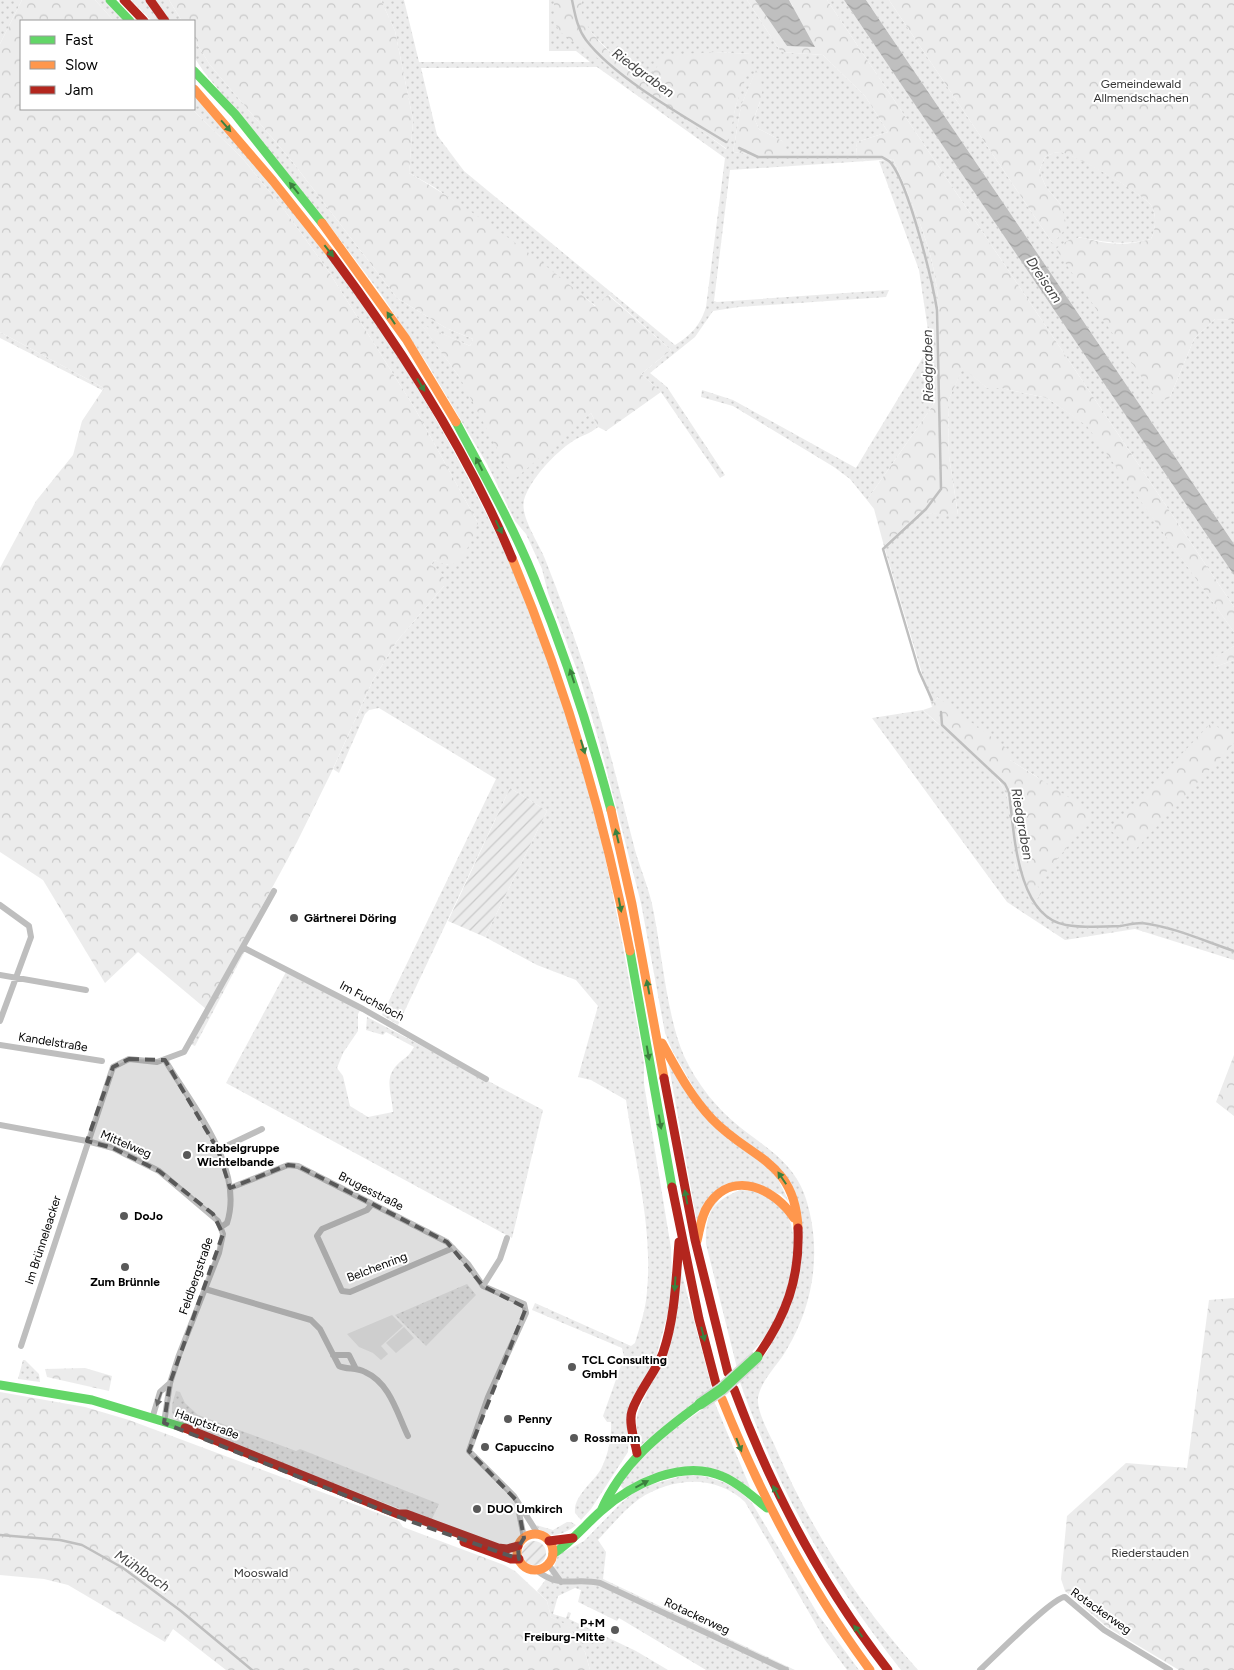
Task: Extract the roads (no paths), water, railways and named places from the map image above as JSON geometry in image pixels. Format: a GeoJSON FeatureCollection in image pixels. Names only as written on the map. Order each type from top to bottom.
{"type":"FeatureCollection","features":[{"type":"Feature","properties":{"kind":"main road"},"geometry":{"type":"LineString","coordinates":[[110,0],[129,20]]}},
{"type":"Feature","properties":{"kind":"main road"},"geometry":{"type":"LineString","coordinates":[[124,0],[143,20]]}},
{"type":"Feature","properties":{"kind":"main road"},"geometry":{"type":"LineString","coordinates":[[150,0],[164,20]]}},
{"type":"Feature","properties":{"kind":"main road"},"geometry":{"type":"LineString","coordinates":[[195,66],[206,82],[318,217],[384,306],[423,366],[467,440],[518,539],[556,630],[593,739],[630,891],[696,1245],[728,1373]]}},
{"type":"Feature","properties":{"kind":"main road"},"geometry":{"type":"LineString","coordinates":[[195,72],[206,82]]}},
{"type":"Feature","properties":{"kind":"main road"},"geometry":{"type":"LineString","coordinates":[[195,90],[261,166],[349,276],[412,370],[450,434],[512,554],[560,676],[588,766],[610,851],[680,1236],[716,1384]]}},
{"type":"Feature","properties":{"kind":"main road"},"geometry":{"type":"LineString","coordinates":[[601,1511],[613,1485],[637,1453],[664,1430],[722,1389],[757,1356],[772,1336],[789,1300],[797,1261],[797,1224],[794,1200],[778,1171],[716,1123],[693,1097],[657,1034]]}},
{"type":"Feature","properties":{"kind":"main road"},"geometry":{"type":"LineString","coordinates":[[696,1245],[703,1217],[710,1203],[727,1189],[741,1185],[755,1185],[776,1195],[784,1202],[797,1224]]}},
{"type":"Feature","properties":{"kind":"main road"},"geometry":{"type":"LineString","coordinates":[[637,1453],[631,1420],[632,1411],[652,1377],[669,1329],[680,1236]]}},
{"type":"Feature","properties":{"kind":"main road","name":"Hauptstraße"},"geometry":{"type":"LineString","coordinates":[[0,1385],[41,1390],[107,1403],[262,1460],[398,1514],[404,1519],[510,1559],[519,1559],[525,1566],[535,1569]]}},
{"type":"Feature","properties":{"kind":"main road"},"geometry":{"type":"LineString","coordinates":[[734,1389],[751,1437],[793,1527],[840,1606],[888,1670]]}},
{"type":"Feature","properties":{"kind":"main road"},"geometry":{"type":"LineString","coordinates":[[722,1400],[768,1510],[817,1597],[870,1670]]}},
{"type":"Feature","properties":{"kind":"main road"},"geometry":{"type":"LineString","coordinates":[[535,1569],[550,1559],[601,1511],[647,1482],[668,1474],[692,1470],[718,1474],[729,1479],[768,1510]]}},
{"type":"Feature","properties":{"kind":"main road","name":"Hauptstraße"},"geometry":{"type":"LineString","coordinates":[[398,1514],[406,1514],[498,1548],[507,1549],[538,1534]]}},
{"type":"Feature","properties":{"kind":"main road"},"geometry":{"type":"LineString","coordinates":[[538,1534],[549,1541],[575,1537]]}},
{"type":"Feature","properties":{"kind":"main road"},"geometry":{"type":"LineString","coordinates":[[549,1541],[550,1559]]}},
{"type":"Feature","properties":{"kind":"main road"},"geometry":{"type":"LineString","coordinates":[[519,1559],[521,1542]]}},
{"type":"Feature","properties":{"kind":"street"},"geometry":{"type":"LineString","coordinates":[[88,1141],[113,1067],[128,1059],[149,1062],[165,1060],[184,1052],[191,1043],[274,891]]}},
{"type":"Feature","properties":{"kind":"street"},"geometry":{"type":"LineString","coordinates":[[0,905],[29,926],[30,937],[0,1021]]}},
{"type":"Feature","properties":{"kind":"street","name":"Im Fuchsloch"},"geometry":{"type":"LineString","coordinates":[[244,948],[363,1009],[486,1079]]}},
{"type":"Feature","properties":{"kind":"street"},"geometry":{"type":"LineString","coordinates":[[0,975],[86,990]]}},
{"type":"Feature","properties":{"kind":"street","name":"Kandelstraße"},"geometry":{"type":"LineString","coordinates":[[0,1045],[102,1061]]}},
{"type":"Feature","properties":{"kind":"street","name":"Feldbergstraße"},"geometry":{"type":"LineString","coordinates":[[164,1423],[170,1383],[222,1243],[221,1227],[227,1223],[230,1213],[230,1188],[226,1166],[165,1060]]}},
{"type":"Feature","properties":{"kind":"street","name":"Mittelweg"},"geometry":{"type":"LineString","coordinates":[[0,1125],[88,1141],[113,1148],[159,1171],[212,1214],[221,1227]]}},
{"type":"Feature","properties":{"kind":"street"},"geometry":{"type":"LineString","coordinates":[[218,1150],[262,1129]]}},
{"type":"Feature","properties":{"kind":"street","name":"Im Brünneleacker"},"geometry":{"type":"LineString","coordinates":[[20,1346],[88,1141]]}},
{"type":"Feature","properties":{"kind":"street","name":"Brugesstraße"},"geometry":{"type":"LineString","coordinates":[[230,1188],[288,1166],[298,1166],[447,1242],[484,1286],[493,1292],[524,1304],[526,1312],[488,1397],[469,1451],[514,1496],[538,1534]]}},
{"type":"Feature","properties":{"kind":"street","name":"Belchenring"},"geometry":{"type":"LineString","coordinates":[[372,1204],[367,1210],[322,1229],[317,1236],[342,1291],[350,1292],[453,1248]]}},
{"type":"Feature","properties":{"kind":"street"},"geometry":{"type":"LineString","coordinates":[[484,1286],[500,1259],[507,1238]]}},
{"type":"Feature","properties":{"kind":"street"},"geometry":{"type":"LineString","coordinates":[[206,1290],[312,1320],[320,1329],[339,1366],[344,1369],[354,1367],[373,1376],[381,1383],[391,1396],[408,1436]]}},
{"type":"Feature","properties":{"kind":"street"},"geometry":{"type":"LineString","coordinates":[[333,1355],[349,1355],[354,1367]]}},
{"type":"Feature","properties":{"kind":"street","name":"Feldbergstraße"},"geometry":{"type":"LineString","coordinates":[[152,1419],[160,1392],[170,1383]]}},
{"type":"Feature","properties":{"kind":"street"},"geometry":{"type":"LineString","coordinates":[[517,1501],[521,1542]]}},
{"type":"Feature","properties":{"kind":"street"},"geometry":{"type":"LineString","coordinates":[[550,1559],[561,1582]]}},
{"type":"Feature","properties":{"kind":"street"},"geometry":{"type":"LineString","coordinates":[[535,1569],[549,1579],[561,1582]]}},
{"type":"Feature","properties":{"kind":"street","name":"Rotackerweg"},"geometry":{"type":"LineString","coordinates":[[561,1582],[581,1580],[600,1583],[786,1670]]}},
{"type":"Feature","properties":{"kind":"street","name":"Rotackerweg"},"geometry":{"type":"LineString","coordinates":[[980,1670],[1042,1612],[1060,1597],[1065,1597],[1104,1630],[1170,1670]]}},
{"type":"Feature","properties":{"kind":"water"},"geometry":{"type":"Polygon","coordinates":[[[755,0],[789,0],[815,47],[787,46],[755,0]]]}},
{"type":"Feature","properties":{"kind":"water","name":"Dreisam"},"geometry":{"type":"Polygon","coordinates":[[[844,0],[866,0],[1234,544],[1234,575],[844,0]]]}},
{"type":"Feature","properties":{"kind":"waterway","name":"Riedgraben"},"geometry":{"type":"LineString","coordinates":[[572,0],[580,31],[586,40],[614,68],[671,109],[726,142]]}},
{"type":"Feature","properties":{"kind":"waterway","name":"Riedgraben"},"geometry":{"type":"LineString","coordinates":[[739,148],[758,157],[882,157],[890,162],[898,175],[912,211],[925,256],[937,310],[941,489],[926,509],[883,549],[919,671],[932,700]]}},
{"type":"Feature","properties":{"kind":"waterway","name":"Riedgraben"},"geometry":{"type":"LineString","coordinates":[[941,712],[942,725],[1005,784],[1009,792],[1016,849],[1027,889],[1037,906],[1049,919],[1079,927],[1120,926],[1142,923],[1154,925],[1234,951]]}},
{"type":"Feature","properties":{"kind":"waterway","name":"Mühlbach"},"geometry":{"type":"LineString","coordinates":[[0,1535],[60,1540],[82,1545],[123,1568],[181,1611],[252,1670]]}},
{"type":"Feature","properties":{"kind":"place","name":"Gärtnerei Döring"},"geometry":{"type":"Point","coordinates":[294,918]}},
{"type":"Feature","properties":{"kind":"place","name":"Krabbelgruppe Wichtelbande"},"geometry":{"type":"Point","coordinates":[187,1155]}},
{"type":"Feature","properties":{"kind":"place","name":"DoJo"},"geometry":{"type":"Point","coordinates":[124,1216]}},
{"type":"Feature","properties":{"kind":"place","name":"Zum Brünnle"},"geometry":{"type":"Point","coordinates":[125,1267]}},
{"type":"Feature","properties":{"kind":"place","name":"TCL Consulting GmbH"},"geometry":{"type":"Point","coordinates":[572,1367]}},
{"type":"Feature","properties":{"kind":"place","name":"Penny"},"geometry":{"type":"Point","coordinates":[508,1419]}},
{"type":"Feature","properties":{"kind":"place","name":"Rossmann"},"geometry":{"type":"Point","coordinates":[574,1438]}},
{"type":"Feature","properties":{"kind":"place","name":"Capuccino"},"geometry":{"type":"Point","coordinates":[485,1447]}},
{"type":"Feature","properties":{"kind":"place","name":"DUO Umkirch"},"geometry":{"type":"Point","coordinates":[477,1509]}},
{"type":"Feature","properties":{"kind":"place","name":"P+M Freiburg-Mitte"},"geometry":{"type":"Point","coordinates":[615,1630]}},
{"type":"Feature","properties":{"kind":"park label","name":"Gemeindewald Allmendschachen"},"geometry":{"type":"Point","coordinates":[1141,91]}},
{"type":"Feature","properties":{"kind":"park label","name":"Riederstauden"},"geometry":{"type":"Point","coordinates":[1150,1553]}},
{"type":"Feature","properties":{"kind":"park label","name":"Mooswald"},"geometry":{"type":"Point","coordinates":[261,1573]}}]}
